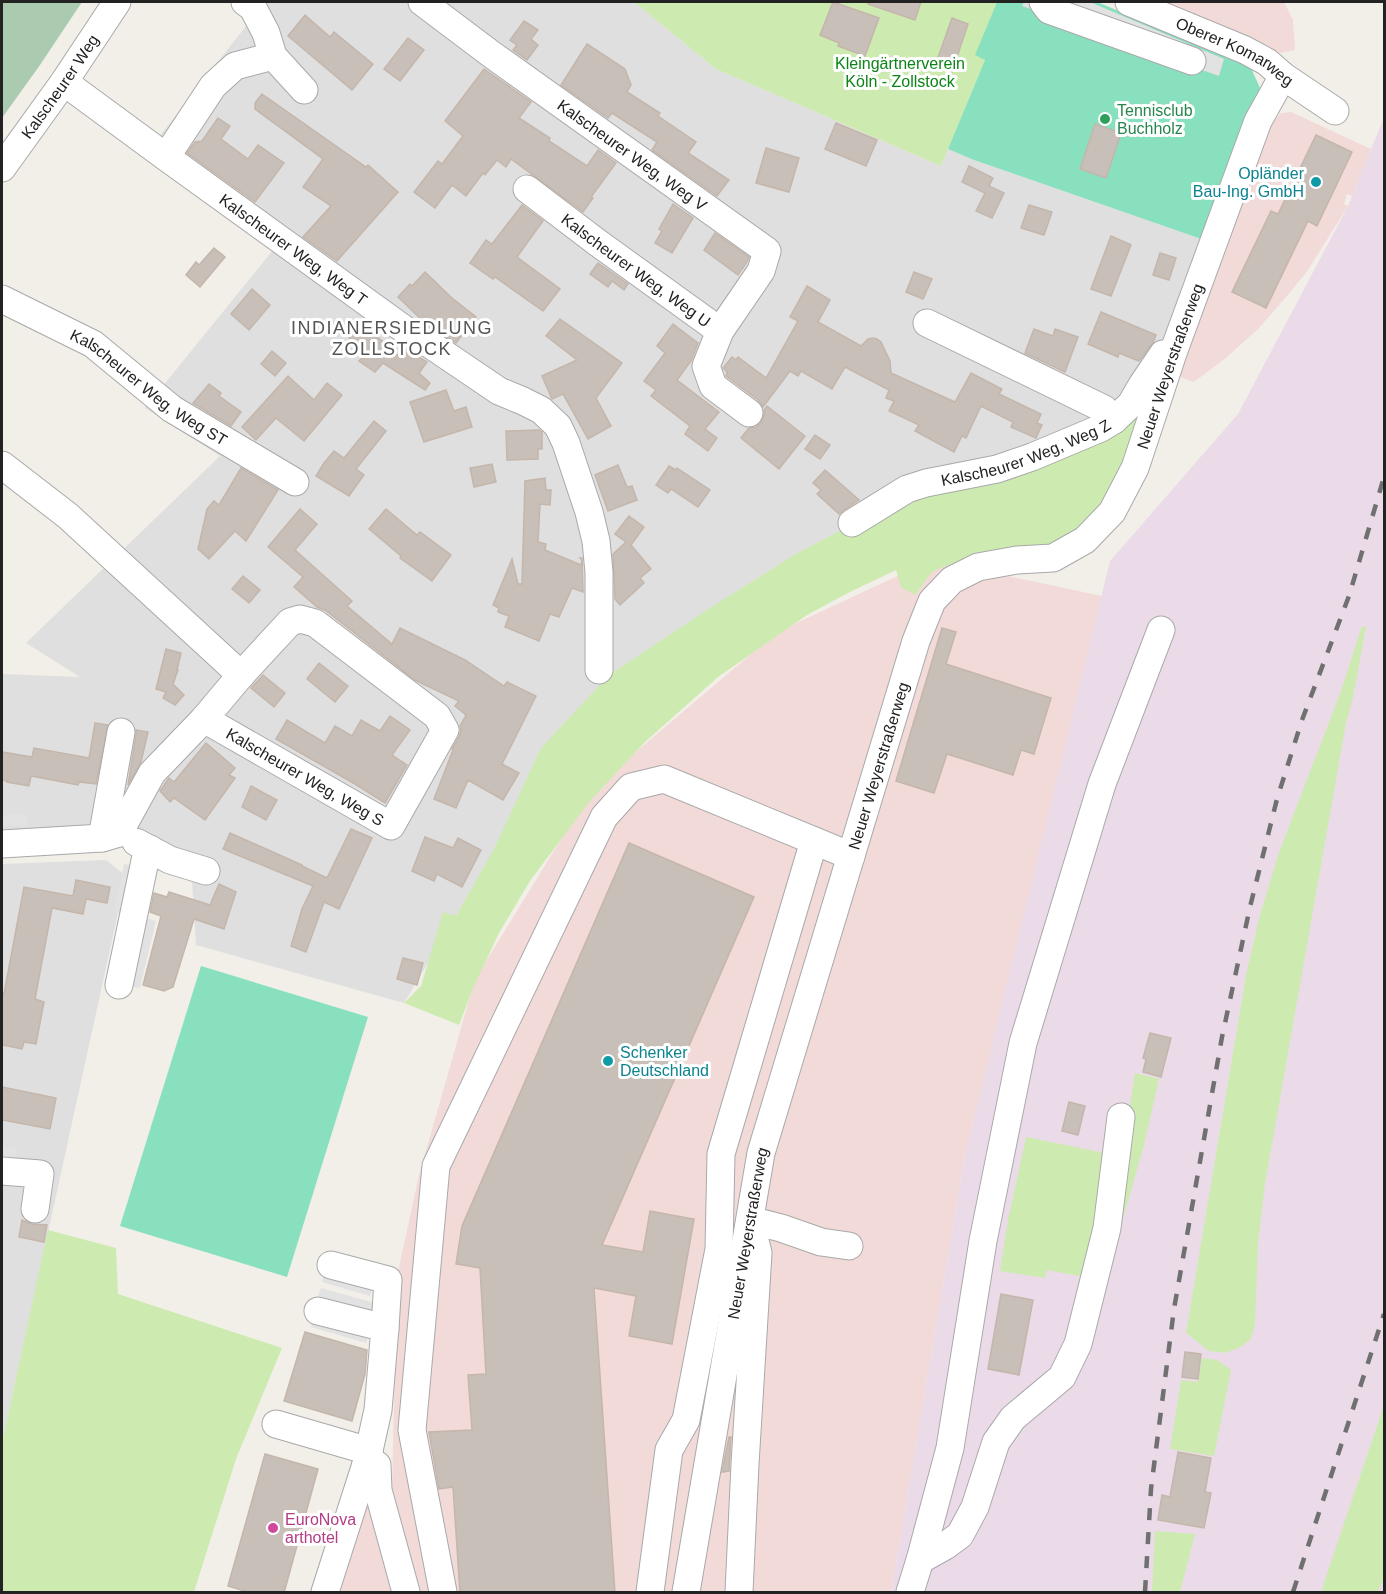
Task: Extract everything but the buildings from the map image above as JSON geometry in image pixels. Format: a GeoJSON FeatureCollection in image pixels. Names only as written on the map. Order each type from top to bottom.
{"type":"FeatureCollection","features":[{"type":"Feature","properties":{"kind":"street","name":"Kalscheurer Weg"},"geometry":{"type":"LineString","coordinates":[[2,168],[64,82],[117,2]]}},
{"type":"Feature","properties":{"kind":"street","name":"Kalscheurer Weg, Weg V"},"geometry":{"type":"LineString","coordinates":[[422,2],[490,54],[767,251],[761,271],[720,331]]}},
{"type":"Feature","properties":{"kind":"street"},"geometry":{"type":"LineString","coordinates":[[1043,2],[1049,10],[1192,61]]}},
{"type":"Feature","properties":{"kind":"street","name":"Oberer Komarweg"},"geometry":{"type":"LineString","coordinates":[[1129,2],[1245,50],[1267,62],[1283,76],[1335,111]]}},
{"type":"Feature","properties":{"kind":"street"},"geometry":{"type":"LineString","coordinates":[[252,4],[266,33],[273,56],[304,90]]}},
{"type":"Feature","properties":{"kind":"street"},"geometry":{"type":"LineString","coordinates":[[165,158],[213,86],[235,66],[273,56]]}},
{"type":"Feature","properties":{"kind":"street","name":"Neuer Weyerstraßerweg"},"geometry":{"type":"LineString","coordinates":[[686,1593],[761,1153],[916,641],[932,601],[952,579],[978,567],[1017,560],[1053,558],[1085,540],[1112,512],[1135,468],[1173,353],[1258,122],[1283,76]]}},
{"type":"Feature","properties":{"kind":"street","name":"Kalscheurer Weg, Weg T"},"geometry":{"type":"LineString","coordinates":[[64,82],[165,158],[408,332],[499,391],[541,410],[558,426],[567,443],[596,541],[599,572],[599,670]]}},
{"type":"Feature","properties":{"kind":"street","name":"Kalscheurer Weg, Weg U"},"geometry":{"type":"LineString","coordinates":[[527,189],[720,331],[706,366],[713,386],[749,413]]}},
{"type":"Feature","properties":{"kind":"street","name":"Kalscheurer Weg, Weg ST"},"geometry":{"type":"LineString","coordinates":[[2,299],[93,344],[172,409],[295,482]]}},
{"type":"Feature","properties":{"kind":"street"},"geometry":{"type":"LineString","coordinates":[[927,323],[1104,409],[1114,420]]}},
{"type":"Feature","properties":{"kind":"street","name":"Kalscheurer Weg, Weg Z"},"geometry":{"type":"LineString","coordinates":[[852,523],[907,489],[926,483],[997,470],[1101,428],[1114,420],[1131,404],[1164,354],[1173,353]]}},
{"type":"Feature","properties":{"kind":"street"},"geometry":{"type":"LineString","coordinates":[[2,465],[68,516],[241,675]]}},
{"type":"Feature","properties":{"kind":"street","name":"Kalscheurer Weg, Weg S"},"geometry":{"type":"LineString","coordinates":[[110,835],[152,773],[204,719],[290,622],[300,620],[315,623],[437,716],[445,730],[391,826],[204,719]]}},
{"type":"Feature","properties":{"kind":"street"},"geometry":{"type":"LineString","coordinates":[[910,1593],[950,1448],[983,1241],[1023,1043],[1102,784],[1161,630]]}},
{"type":"Feature","properties":{"kind":"street"},"geometry":{"type":"LineString","coordinates":[[110,835],[121,732]]}},
{"type":"Feature","properties":{"kind":"street"},"geometry":{"type":"LineString","coordinates":[[443,1593],[412,1430],[436,1166],[604,817],[631,787],[664,779],[851,856]]}},
{"type":"Feature","properties":{"kind":"street"},"geometry":{"type":"LineString","coordinates":[[2,844],[110,835],[150,849],[170,860],[206,871]]}},
{"type":"Feature","properties":{"kind":"street"},"geometry":{"type":"LineString","coordinates":[[650,1593],[669,1450],[686,1420],[719,1249],[721,1154],[814,841]]}},
{"type":"Feature","properties":{"kind":"street"},"geometry":{"type":"LineString","coordinates":[[119,985],[150,849]]}},
{"type":"Feature","properties":{"kind":"street"},"geometry":{"type":"LineString","coordinates":[[920,1560],[960,1535],[975,1508],[996,1442],[1013,1418],[1062,1377],[1078,1344],[1107,1228],[1121,1117]]}},
{"type":"Feature","properties":{"kind":"street"},"geometry":{"type":"LineString","coordinates":[[2,1170],[40,1174],[35,1209]]}},
{"type":"Feature","properties":{"kind":"street"},"geometry":{"type":"LineString","coordinates":[[740,1593],[745,1464],[758,1253],[750,1220],[821,1242],[849,1246]]}},
{"type":"Feature","properties":{"kind":"street"},"geometry":{"type":"LineString","coordinates":[[325,1593],[367,1457],[378,1410],[388,1280],[332,1265]]}},
{"type":"Feature","properties":{"kind":"street"},"geometry":{"type":"LineString","coordinates":[[318,1311],[385,1328]]}},
{"type":"Feature","properties":{"kind":"street"},"geometry":{"type":"LineString","coordinates":[[276,1424],[367,1457],[377,1465],[378,1490],[406,1593]]}},
{"type":"Feature","properties":{"kind":"shaded area"},"geometry":{"type":"Polygon","coordinates":[[[252,2],[634,2],[716,69],[941,166],[948,149],[1207,241],[1174,339],[1092,453],[857,534],[480,876],[404,1003],[196,945],[192,881],[112,829],[2,833],[2,674],[80,677],[26,643],[220,456],[145,408],[277,245],[144,156],[246,26],[252,2]]]}},
{"type":"Feature","properties":{"kind":"shaded area"},"geometry":{"type":"Polygon","coordinates":[[[1024,2],[1090,2],[1224,59],[1219,76],[1022,6],[1024,2]]]}},
{"type":"Feature","properties":{"kind":"shaded area"},"geometry":{"type":"Polygon","coordinates":[[[1157,2],[1284,2],[1293,20],[1295,50],[1280,53],[1157,2]]]}},
{"type":"Feature","properties":{"kind":"shaded area"},"geometry":{"type":"Polygon","coordinates":[[[1291,112],[1371,149],[1352,196],[1347,194],[1344,204],[1348,206],[1308,270],[1258,329],[1194,382],[1175,375],[1266,130],[1281,113],[1291,112]]]}},
{"type":"Feature","properties":{"kind":"shaded area"},"geometry":{"type":"Polygon","coordinates":[[[1384,118],[1384,1592],[891,1592],[965,1155],[1110,561],[1238,414],[1348,206],[1384,118]]]}},
{"type":"Feature","properties":{"kind":"shaded area"},"geometry":{"type":"Polygon","coordinates":[[[932,560],[1102,596],[965,1155],[891,1592],[332,1592],[362,1490],[392,1489],[397,1276],[419,1175],[475,979],[592,789],[777,632],[932,560]]]}},
{"type":"Feature","properties":{"kind":"shaded area"},"geometry":{"type":"Polygon","coordinates":[[[27,814],[27,825],[2,826],[2,815],[27,814]]]}},
{"type":"Feature","properties":{"kind":"shaded area"},"geometry":{"type":"Polygon","coordinates":[[[106,860],[126,876],[2,1443],[2,864],[106,860]]]}},
{"type":"Feature","properties":{"kind":"shaded area"},"geometry":{"type":"Polygon","coordinates":[[[124,864],[136,866],[126,915],[114,912],[124,864]]]}},
{"type":"Feature","properties":{"kind":"shaded area"},"geometry":{"type":"Polygon","coordinates":[[[142,917],[156,921],[140,988],[128,986],[142,917]]]}},
{"type":"Feature","properties":{"kind":"shaded area"},"geometry":{"type":"Polygon","coordinates":[[[2,1147],[16,1148],[15,1161],[2,1160],[2,1147]]]}},
{"type":"Feature","properties":{"kind":"shaded area"},"geometry":{"type":"Polygon","coordinates":[[[325,1271],[373,1285],[370,1296],[322,1282],[325,1271]]]}},
{"type":"Feature","properties":{"kind":"shaded area"},"geometry":{"type":"Polygon","coordinates":[[[321,1288],[375,1303],[372,1315],[317,1300],[321,1288]]]}},
{"type":"Feature","properties":{"kind":"shaded area"},"geometry":{"type":"Polygon","coordinates":[[[315,1316],[370,1331],[366,1343],[311,1327],[315,1316]]]}},
{"type":"Feature","properties":{"kind":"green space"},"geometry":{"type":"Polygon","coordinates":[[[2,2],[82,2],[2,118],[2,2]]]}},
{"type":"Feature","properties":{"kind":"green space","name":"Kleingärtnerverein Köln - Zollstock"},"geometry":{"type":"Polygon","coordinates":[[[634,2],[997,2],[976,55],[985,60],[941,166],[716,69],[634,2]]]}},
{"type":"Feature","properties":{"kind":"green space","name":"Tennisclub Buchholz"},"geometry":{"type":"Polygon","coordinates":[[[997,2],[1097,2],[1251,68],[1260,88],[1207,241],[948,149],[985,60],[975,55],[997,2]]]}},
{"type":"Feature","properties":{"kind":"green space"},"geometry":{"type":"Polygon","coordinates":[[[1150,384],[1113,495],[1087,529],[1057,543],[945,566],[932,572],[915,595],[901,587],[896,570],[807,615],[718,677],[645,742],[589,802],[530,881],[499,933],[459,1025],[404,1003],[421,986],[443,912],[456,916],[494,849],[541,748],[609,675],[796,554],[914,491],[1022,468],[1150,384]]]}},
{"type":"Feature","properties":{"kind":"green space"},"geometry":{"type":"Polygon","coordinates":[[[1362,626],[1366,627],[1346,723],[1265,1184],[1258,1243],[1255,1324],[1251,1339],[1239,1348],[1225,1353],[1209,1351],[1186,1333],[1246,975],[1260,915],[1278,855],[1341,691],[1362,626]]]}},
{"type":"Feature","properties":{"kind":"green space"},"geometry":{"type":"Polygon","coordinates":[[[201,966],[368,1017],[287,1277],[120,1226],[201,966]]]}},
{"type":"Feature","properties":{"kind":"green space"},"geometry":{"type":"Polygon","coordinates":[[[1135,1073],[1159,1079],[1144,1145],[1114,1250],[1121,1165],[1135,1073]]]}},
{"type":"Feature","properties":{"kind":"green space"},"geometry":{"type":"Polygon","coordinates":[[[1026,1137],[1110,1154],[1089,1278],[1047,1270],[1045,1278],[1000,1271],[1008,1220],[1026,1137]]]}},
{"type":"Feature","properties":{"kind":"green space"},"geometry":{"type":"Polygon","coordinates":[[[48,1230],[116,1248],[118,1294],[282,1348],[236,1459],[194,1592],[2,1592],[2,1443],[48,1230]]]}},
{"type":"Feature","properties":{"kind":"green space"},"geometry":{"type":"Polygon","coordinates":[[[1202,1358],[1217,1360],[1231,1370],[1214,1456],[1170,1449],[1181,1380],[1198,1382],[1202,1358]]]}},
{"type":"Feature","properties":{"kind":"green space"},"geometry":{"type":"Polygon","coordinates":[[[1384,1405],[1384,1578],[1378,1592],[1321,1592],[1384,1405]]]}},
{"type":"Feature","properties":{"kind":"green space"},"geometry":{"type":"Polygon","coordinates":[[[1155,1531],[1195,1534],[1180,1592],[1152,1592],[1155,1531]]]}},
{"type":"Feature","properties":{"kind":"railway"},"geometry":{"type":"LineString","coordinates":[[1145,1592],[1151,1489],[1174,1309],[1222,1037],[1250,907],[1277,799],[1302,720],[1349,596],[1384,477]]}},
{"type":"Feature","properties":{"kind":"railway"},"geometry":{"type":"LineString","coordinates":[[1293,1592],[1384,1314]]}},
{"type":"Feature","properties":{"kind":"place","name":"Tennisclub Buchholz"},"geometry":{"type":"Point","coordinates":[1105,119]}},
{"type":"Feature","properties":{"kind":"place","name":"Opländer Bau-Ing. GmbH"},"geometry":{"type":"Point","coordinates":[1316,182]}},
{"type":"Feature","properties":{"kind":"place","name":"Schenker Deutschland"},"geometry":{"type":"Point","coordinates":[608,1061]}},
{"type":"Feature","properties":{"kind":"place","name":"EuroNova arthotel"},"geometry":{"type":"Point","coordinates":[273,1528]}},
{"type":"Feature","properties":{"kind":"district","name":"INDIANERSIEDLUNG ZOLLSTOCK"},"geometry":{"type":"Point","coordinates":[392,338]}}]}
